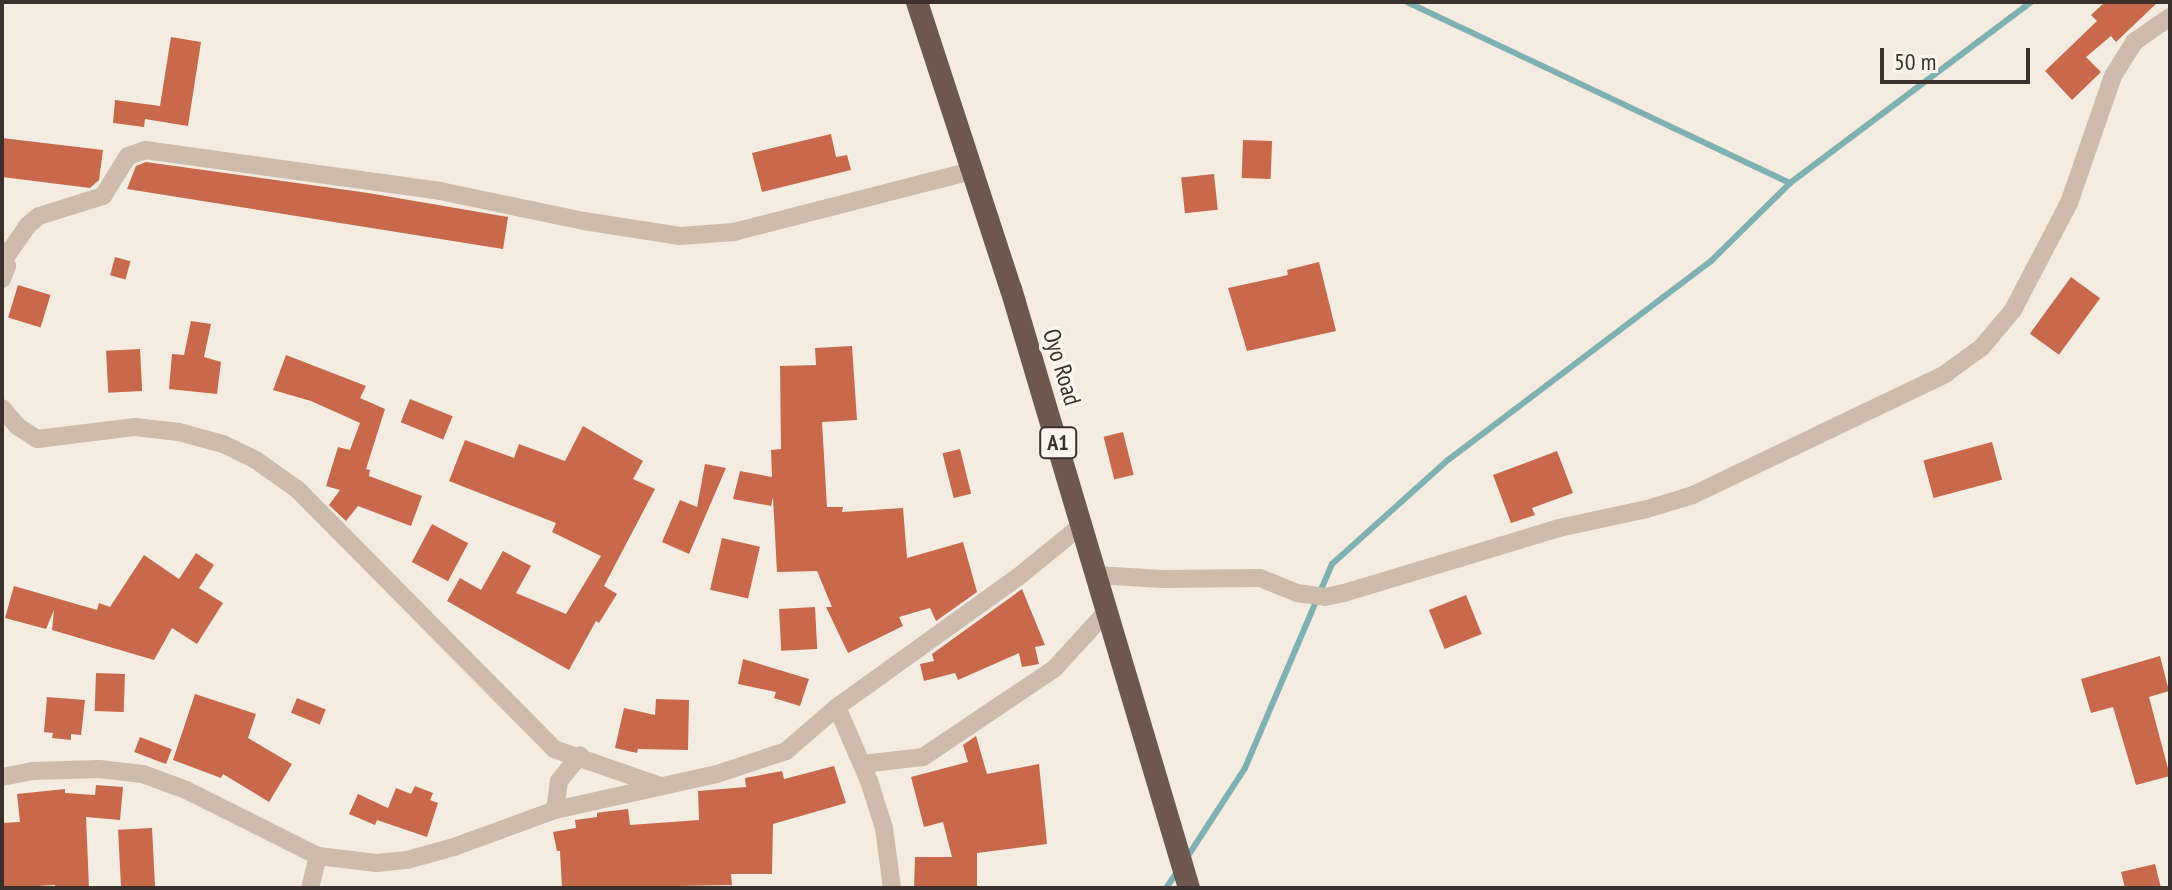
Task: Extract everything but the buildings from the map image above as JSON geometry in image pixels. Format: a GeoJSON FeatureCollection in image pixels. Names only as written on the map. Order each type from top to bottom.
{"type":"FeatureCollection","features":[{"type":"Feature","properties":{"kind":"highway","name":"Oyo Road"},"geometry":{"type":"LineString","coordinates":[[917,2],[1083,524],[1189,888]]}},
{"type":"Feature","properties":{"kind":"street"},"geometry":{"type":"LineString","coordinates":[[1097,575],[1162,579],[1260,578],[1297,593],[1325,597],[1559,528],[1647,509],[1693,495],[1945,374],[1982,347],[2013,310],[2069,203],[2113,76],[2134,42],[2170,17]]}},
{"type":"Feature","properties":{"kind":"street"},"geometry":{"type":"LineString","coordinates":[[2,279],[4,255],[27,226],[39,216],[103,196],[128,156],[145,150],[440,191],[584,221],[680,236],[734,232],[972,171]]}},
{"type":"Feature","properties":{"kind":"street"},"geometry":{"type":"LineString","coordinates":[[2,408],[17,426],[37,439],[135,427],[179,432],[223,444],[256,460],[298,490],[554,749],[580,755],[660,786]]}},
{"type":"Feature","properties":{"kind":"street"},"geometry":{"type":"LineString","coordinates":[[2,777],[34,771],[99,769],[143,774],[186,790],[318,856],[377,863],[407,860],[454,847],[555,810],[756,763],[786,751],[837,707],[1018,577],[1083,524]]}},
{"type":"Feature","properties":{"kind":"street"},"geometry":{"type":"LineString","coordinates":[[862,764],[923,757],[1054,669],[1108,610]]}},
{"type":"Feature","properties":{"kind":"street"},"geometry":{"type":"LineString","coordinates":[[837,707],[862,764],[884,828],[892,888]]}},
{"type":"Feature","properties":{"kind":"street"},"geometry":{"type":"LineString","coordinates":[[555,810],[559,781],[580,755]]}},
{"type":"Feature","properties":{"kind":"street"},"geometry":{"type":"LineString","coordinates":[[310,888],[318,856]]}},
{"type":"Feature","properties":{"kind":"waterway"},"geometry":{"type":"LineString","coordinates":[[1407,2],[1790,183]]}},
{"type":"Feature","properties":{"kind":"waterway"},"geometry":{"type":"LineString","coordinates":[[1186,859],[1245,768],[1332,564],[1448,460],[1711,261],[1790,183],[2031,2]]}},
{"type":"Feature","properties":{"kind":"waterway"},"geometry":{"type":"LineString","coordinates":[[1166,888],[1178,871]]}}]}
